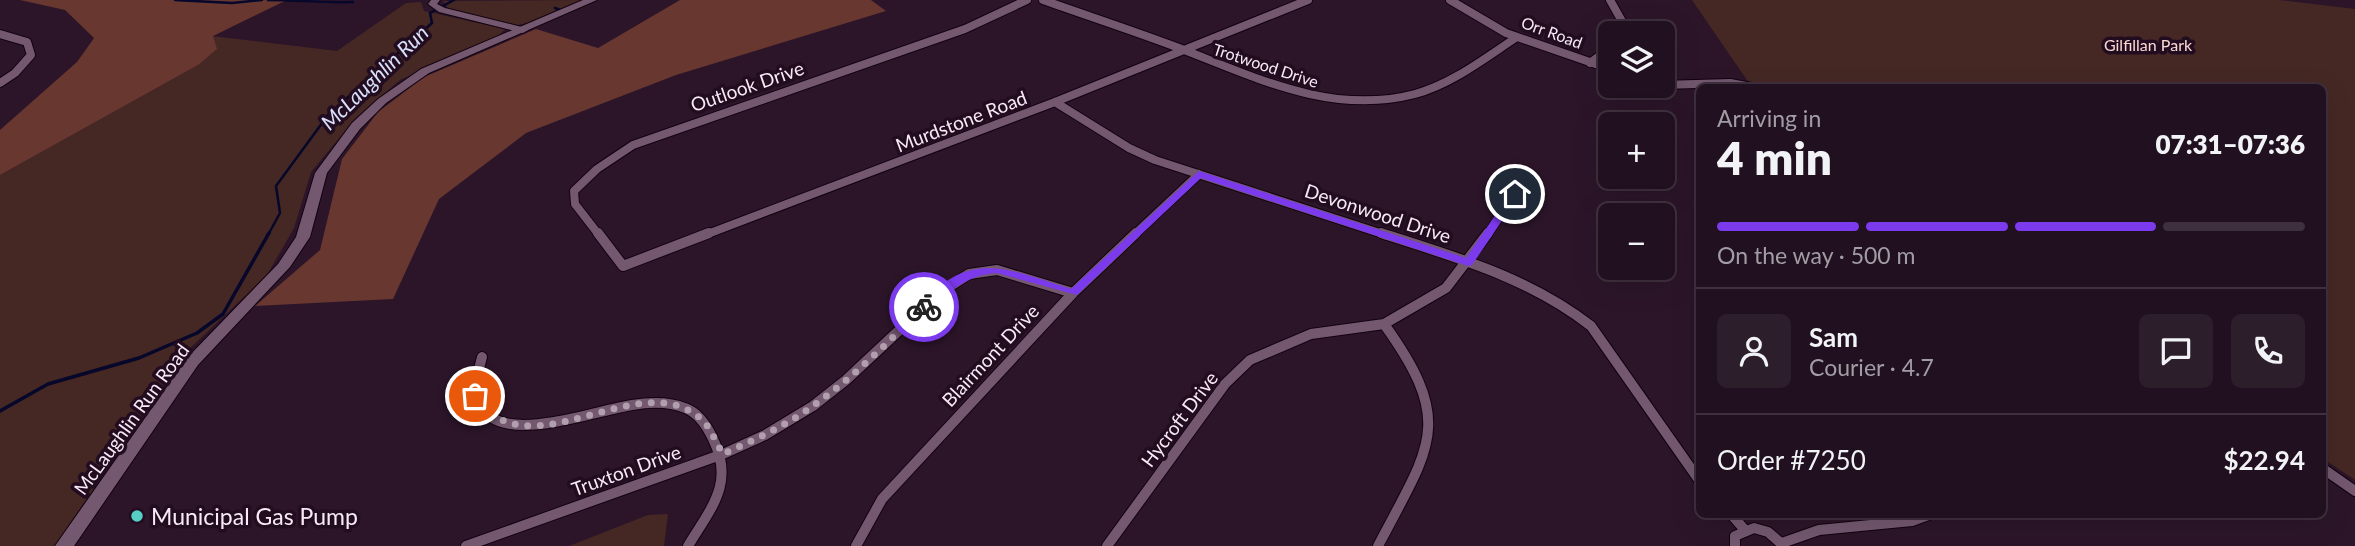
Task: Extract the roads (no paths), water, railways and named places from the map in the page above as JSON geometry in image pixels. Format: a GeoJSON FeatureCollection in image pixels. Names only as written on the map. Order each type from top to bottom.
{"type":"FeatureCollection","features":[{"type":"Feature","properties":{"kind":"main road","name":"McLaughlin Run Road"},"geometry":{"type":"LineString","coordinates":[[64,546],[193,361],[284,267],[303,237],[321,173],[345,139],[382,101],[415,77],[592,0]]}},
{"type":"Feature","properties":{"kind":"street","name":"Outlook Drive"},"geometry":{"type":"LineString","coordinates":[[623,266],[575,204],[574,191],[626,148],[668,129],[965,29],[1027,0]]}},
{"type":"Feature","properties":{"kind":"street","name":"Trotwood Drive"},"geometry":{"type":"LineString","coordinates":[[1043,0],[1310,95],[1347,102],[1382,101],[1417,94],[1442,83],[1517,37]]}},
{"type":"Feature","properties":{"kind":"street","name":"Murdstone Road"},"geometry":{"type":"LineString","coordinates":[[623,266],[1055,102],[1308,0]]}},
{"type":"Feature","properties":{"kind":"street","name":"Orr Road"},"geometry":{"type":"LineString","coordinates":[[1450,0],[1470,16],[1517,37],[1598,65]]}},
{"type":"Feature","properties":{"kind":"street"},"geometry":{"type":"LineString","coordinates":[[1610,0],[1622,21]]}},
{"type":"Feature","properties":{"kind":"street"},"geometry":{"type":"LineString","coordinates":[[437,5],[523,30]]}},
{"type":"Feature","properties":{"kind":"street"},"geometry":{"type":"LineString","coordinates":[[0,34],[27,42],[31,55],[15,73],[0,83]]}},
{"type":"Feature","properties":{"kind":"street"},"geometry":{"type":"LineString","coordinates":[[1590,63],[1598,57]]}},
{"type":"Feature","properties":{"kind":"street"},"geometry":{"type":"LineString","coordinates":[[1675,85],[1735,84]]}},
{"type":"Feature","properties":{"kind":"street","name":"Devonwood Drive"},"geometry":{"type":"LineString","coordinates":[[1055,102],[1129,148],[1199,174],[1468,262],[1542,290],[1572,309],[1591,326],[1696,476]]}},
{"type":"Feature","properties":{"kind":"street","name":"Blairmont Drive"},"geometry":{"type":"LineString","coordinates":[[856,546],[882,499],[1073,293],[1199,174]]}},
{"type":"Feature","properties":{"kind":"street","name":"Hycroft Drive"},"geometry":{"type":"LineString","coordinates":[[1107,546],[1225,383],[1250,360],[1279,345],[1311,334],[1384,324],[1446,288],[1468,262],[1515,194]]}},
{"type":"Feature","properties":{"kind":"street","name":"Truxton Drive"},"geometry":{"type":"LineString","coordinates":[[467,546],[723,454],[765,435],[813,406],[846,380],[938,294],[969,274],[997,270],[1073,293]]}},
{"type":"Feature","properties":{"kind":"street"},"geometry":{"type":"LineString","coordinates":[[1378,546],[1428,444],[1432,411],[1421,377],[1384,324]]}},
{"type":"Feature","properties":{"kind":"street"},"geometry":{"type":"LineString","coordinates":[[482,357],[474,378],[475,396],[484,409],[506,421],[533,426],[653,403],[683,407],[702,419],[723,454],[726,479],[688,546]]}},
{"type":"Feature","properties":{"kind":"street"},"geometry":{"type":"LineString","coordinates":[[2326,471],[2355,491]]}},
{"type":"Feature","properties":{"kind":"street"},"geometry":{"type":"LineString","coordinates":[[1735,518],[1744,528],[1760,529],[1783,544],[1829,528],[1920,518]]}},
{"type":"Feature","properties":{"kind":"street"},"geometry":{"type":"LineString","coordinates":[[1735,546],[1735,536],[1744,528]]}},
{"type":"Feature","properties":{"kind":"waterway"},"geometry":{"type":"LineString","coordinates":[[175,0],[232,3],[262,0]]}},
{"type":"Feature","properties":{"kind":"waterway"},"geometry":{"type":"LineString","coordinates":[[268,0],[353,2]]}},
{"type":"Feature","properties":{"kind":"waterway","name":"McLaughlin Run"},"geometry":{"type":"LineString","coordinates":[[268,235],[280,213],[276,186],[328,115],[432,23],[430,13],[454,0]]}},
{"type":"Feature","properties":{"kind":"waterway"},"geometry":{"type":"LineString","coordinates":[[555,8],[563,11]]}},
{"type":"Feature","properties":{"kind":"waterway","name":"McLaughlin Run"},"geometry":{"type":"LineString","coordinates":[[0,411],[48,384],[139,358],[197,333],[223,314],[269,233]]}},
{"type":"Feature","properties":{"kind":"place","name":"Municipal Gas Pump"},"geometry":{"type":"Point","coordinates":[137,516]}},
{"type":"Feature","properties":{"kind":"park label","name":"Gilfillan Park"},"geometry":{"type":"Point","coordinates":[2148,44]}}]}
